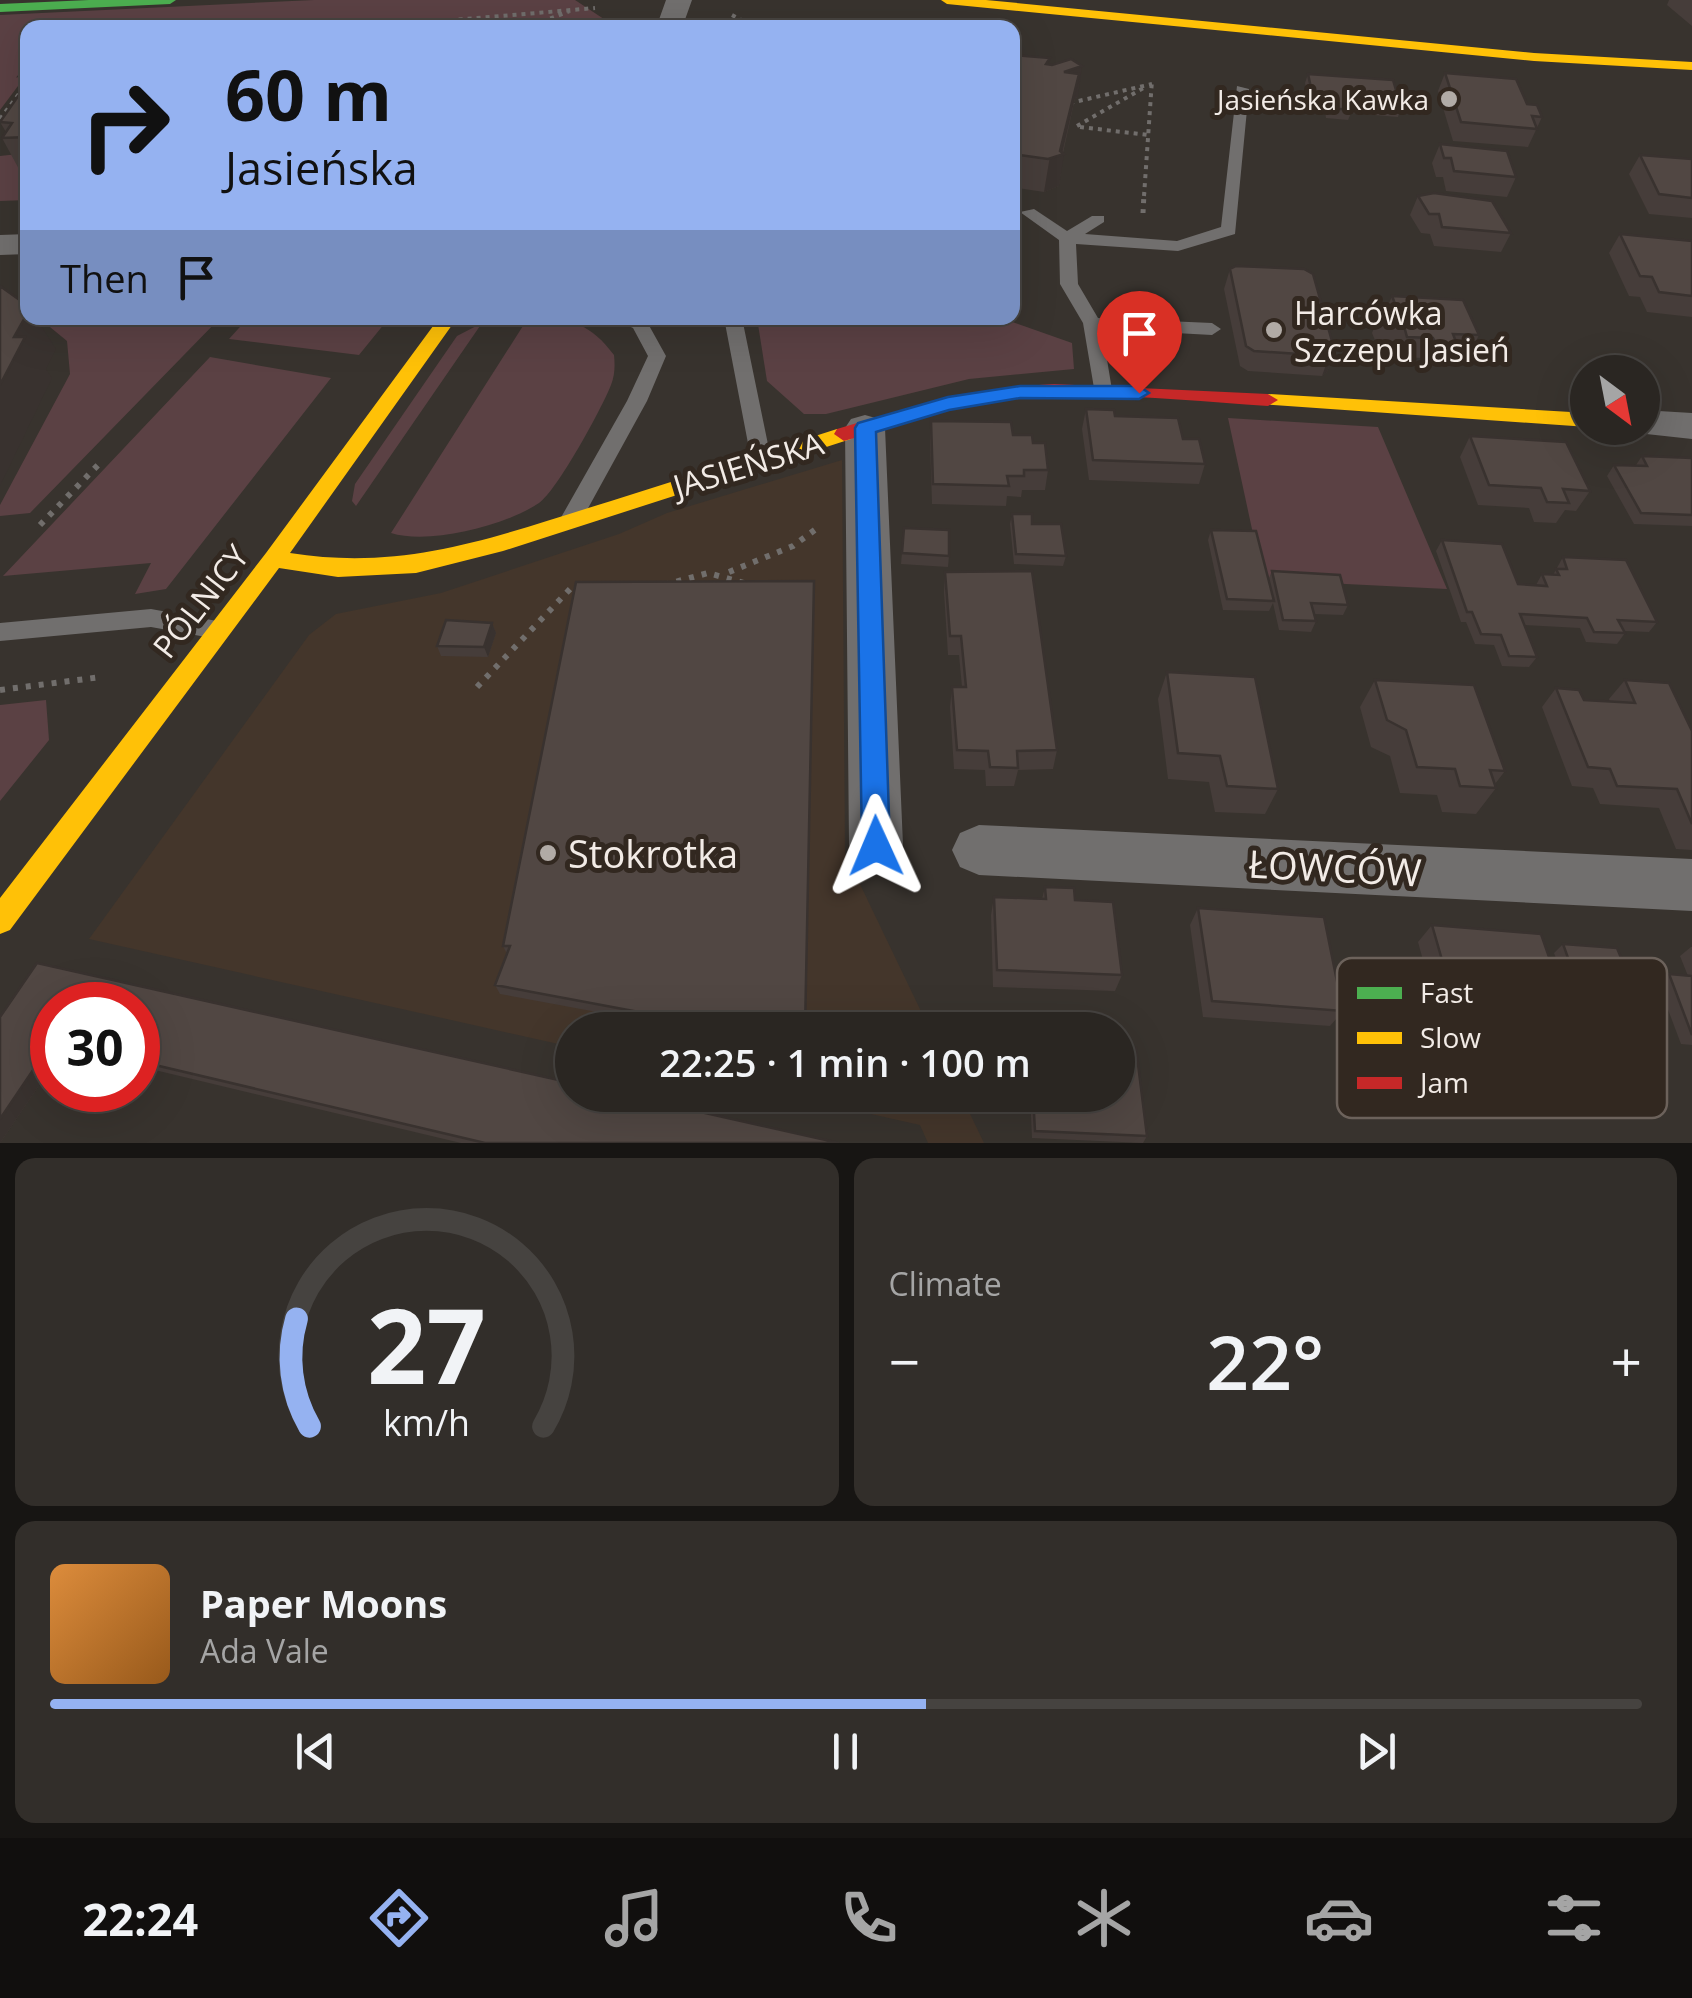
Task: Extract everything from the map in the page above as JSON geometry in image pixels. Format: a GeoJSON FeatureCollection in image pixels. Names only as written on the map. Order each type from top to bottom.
{"type":"FeatureCollection","features":[{"type":"Feature","properties":{"kind":"street"},"geometry":{"type":"LineString","coordinates":[[0,8],[170,0]]}},
{"type":"Feature","properties":{"kind":"street"},"geometry":{"type":"LineString","coordinates":[[947,0],[1534,57],[1692,66]]}},
{"type":"Feature","properties":{"kind":"street","name":"PÓLNICY"},"geometry":{"type":"LineString","coordinates":[[0,921],[274,559],[443,325]]}},
{"type":"Feature","properties":{"kind":"street","name":"JASIEŃSKA"},"geometry":{"type":"LineString","coordinates":[[274,559],[338,568],[416,566],[948,404],[1020,392],[1102,390],[1570,419]]}},
{"type":"Feature","properties":{"kind":"street"},"geometry":{"type":"LineString","coordinates":[[1660,424],[1692,426]]}},
{"type":"Feature","properties":{"kind":"street"},"geometry":{"type":"LineString","coordinates":[[865,428],[876,846]]}},
{"type":"Feature","properties":{"kind":"street","name":"ŁOWCÓW"},"geometry":{"type":"LineString","coordinates":[[979,850],[1692,885]]}},
{"type":"Feature","properties":{"kind":"lane"},"geometry":{"type":"LineString","coordinates":[[1028,212],[1067,238],[1178,246],[1230,230],[1242,89]]}},
{"type":"Feature","properties":{"kind":"lane"},"geometry":{"type":"LineString","coordinates":[[1067,238],[1098,219]]}},
{"type":"Feature","properties":{"kind":"lane"},"geometry":{"type":"LineString","coordinates":[[1067,238],[1069,284],[1092,323],[1102,390]]}},
{"type":"Feature","properties":{"kind":"lane"},"geometry":{"type":"LineString","coordinates":[[1092,323],[1212,329]]}},
{"type":"Feature","properties":{"kind":"lane"},"geometry":{"type":"LineString","coordinates":[[570,521],[637,401],[657,356],[641,325]]}},
{"type":"Feature","properties":{"kind":"lane"},"geometry":{"type":"LineString","coordinates":[[734,325],[761,458]]}},
{"type":"Feature","properties":{"kind":"lane"},"geometry":{"type":"LineString","coordinates":[[0,632],[151,618],[218,630]]}},
{"type":"Feature","properties":{"kind":"path"},"geometry":{"type":"LineString","coordinates":[[447,20],[595,8]]}},
{"type":"Feature","properties":{"kind":"path"},"geometry":{"type":"LineString","coordinates":[[546,20],[576,9]]}},
{"type":"Feature","properties":{"kind":"path"},"geometry":{"type":"LineString","coordinates":[[732,16],[740,20]]}},
{"type":"Feature","properties":{"kind":"path"},"geometry":{"type":"LineString","coordinates":[[1066,104],[1152,82]]}},
{"type":"Feature","properties":{"kind":"path"},"geometry":{"type":"LineString","coordinates":[[1077,126],[1152,82]]}},
{"type":"Feature","properties":{"kind":"path"},"geometry":{"type":"LineString","coordinates":[[1098,219],[1126,222],[1143,216],[1152,82]]}},
{"type":"Feature","properties":{"kind":"path"},"geometry":{"type":"LineString","coordinates":[[0,120],[20,93]]}},
{"type":"Feature","properties":{"kind":"path"},"geometry":{"type":"LineString","coordinates":[[1069,125],[1148,134]]}},
{"type":"Feature","properties":{"kind":"path"},"geometry":{"type":"LineString","coordinates":[[40,524],[98,465]]}},
{"type":"Feature","properties":{"kind":"path"},"geometry":{"type":"LineString","coordinates":[[662,586],[694,573],[728,572],[793,546],[832,518],[869,480]]}},
{"type":"Feature","properties":{"kind":"path"},"geometry":{"type":"LineString","coordinates":[[728,572],[750,585],[767,585]]}},
{"type":"Feature","properties":{"kind":"path"},"geometry":{"type":"LineString","coordinates":[[476,687],[571,588],[589,588]]}},
{"type":"Feature","properties":{"kind":"path"},"geometry":{"type":"LineString","coordinates":[[0,690],[100,677]]}},
{"type":"Feature","properties":{"kind":"shaded area"},"geometry":{"type":"Polygon","coordinates":[[[314,0],[575,0],[605,20],[20,20],[20,83],[0,110],[0,15],[314,0]]]}},
{"type":"Feature","properties":{"kind":"shaded area"},"geometry":{"type":"Polygon","coordinates":[[[18,154],[20,158],[20,200],[0,201],[0,156],[18,154]]]}},
{"type":"Feature","properties":{"kind":"shaded area"},"geometry":{"type":"Polygon","coordinates":[[[48,325],[213,325],[30,513],[0,516],[0,505],[70,374],[67,341],[48,325]]]}},
{"type":"Feature","properties":{"kind":"shaded area"},"geometry":{"type":"Polygon","coordinates":[[[242,325],[383,325],[359,355],[229,339],[242,325]]]}},
{"type":"Feature","properties":{"kind":"shaded area"},"geometry":{"type":"Polygon","coordinates":[[[481,325],[356,506],[352,501],[355,484],[457,336],[481,325]]]}},
{"type":"Feature","properties":{"kind":"shaded area"},"geometry":{"type":"Polygon","coordinates":[[[524,325],[579,325],[605,344],[614,355],[611,385],[567,466],[539,503],[507,519],[467,531],[425,537],[391,533],[524,325]]]}},
{"type":"Feature","properties":{"kind":"shaded area"},"geometry":{"type":"Polygon","coordinates":[[[758,325],[1020,325],[1072,343],[1074,369],[969,379],[826,414],[804,414],[767,381],[758,325]]]}},
{"type":"Feature","properties":{"kind":"shaded area"},"geometry":{"type":"Polygon","coordinates":[[[210,357],[331,378],[166,589],[135,594],[151,563],[3,576],[210,357]]]}},
{"type":"Feature","properties":{"kind":"shaded area"},"geometry":{"type":"Polygon","coordinates":[[[1228,418],[1378,427],[1447,589],[1263,580],[1228,418]]]}},
{"type":"Feature","properties":{"kind":"shaded area"},"geometry":{"type":"Polygon","coordinates":[[[842,460],[845,853],[921,1012],[555,1012],[555,1043],[89,939],[309,635],[336,614],[441,593],[619,534],[667,513],[842,460]]]}},
{"type":"Feature","properties":{"kind":"shaded area"},"geometry":{"type":"Polygon","coordinates":[[[46,700],[49,740],[0,801],[0,705],[46,700]]]}},
{"type":"Feature","properties":{"kind":"shaded area"},"geometry":{"type":"Polygon","coordinates":[[[862,1112],[969,1112],[984,1143],[928,1143],[920,1125],[862,1112]]]}},
{"type":"Feature","properties":{"kind":"building"},"geometry":{"type":"Polygon","coordinates":[[[1020,56],[1050,58],[1046,64],[1052,65],[1071,59],[1082,66],[1064,72],[1079,74],[1060,151],[1064,154],[1048,159],[1020,155],[1020,56]]]}},
{"type":"Feature","properties":{"kind":"building"},"geometry":{"type":"Polygon","coordinates":[[[1445,73],[1516,79],[1527,104],[1537,105],[1542,117],[1532,116],[1537,129],[1461,122],[1445,73]]]}},
{"type":"Feature","properties":{"kind":"building"},"geometry":{"type":"Polygon","coordinates":[[[1308,74],[1393,80],[1401,107],[1350,103],[1352,110],[1329,108],[1328,102],[1314,101],[1308,74]]]}},
{"type":"Feature","properties":{"kind":"building"},"geometry":{"type":"Polygon","coordinates":[[[20,93],[20,137],[2,138],[12,123],[0,122],[20,93]]]}},
{"type":"Feature","properties":{"kind":"building"},"geometry":{"type":"Polygon","coordinates":[[[1440,144],[1507,151],[1516,177],[1454,171],[1451,158],[1444,158],[1440,144]]]}},
{"type":"Feature","properties":{"kind":"building"},"geometry":{"type":"Polygon","coordinates":[[[1640,155],[1692,159],[1692,198],[1659,194],[1640,155]]]}},
{"type":"Feature","properties":{"kind":"building"},"geometry":{"type":"Polygon","coordinates":[[[1434,193],[1492,201],[1511,233],[1442,227],[1439,214],[1429,214],[1418,196],[1434,193]]]}},
{"type":"Feature","properties":{"kind":"building"},"geometry":{"type":"Polygon","coordinates":[[[1620,234],[1692,241],[1692,296],[1659,292],[1652,277],[1640,276],[1620,234]]]}},
{"type":"Feature","properties":{"kind":"building","name":"Harcówka Szczepu Jasień"},"geometry":{"type":"Polygon","coordinates":[[[1230,269],[1304,269],[1313,274],[1335,352],[1329,356],[1254,351],[1246,346],[1230,269]]]}},
{"type":"Feature","properties":{"kind":"building"},"geometry":{"type":"Polygon","coordinates":[[[0,286],[20,300],[21,325],[14,337],[25,337],[0,385],[0,286]]]}},
{"type":"Feature","properties":{"kind":"building"},"geometry":{"type":"Polygon","coordinates":[[[1392,296],[1463,300],[1479,335],[1453,334],[1458,347],[1437,346],[1433,338],[1407,337],[1404,326],[1385,325],[1380,313],[1399,314],[1392,296]]]}},
{"type":"Feature","properties":{"kind":"building"},"geometry":{"type":"Polygon","coordinates":[[[1086,409],[1114,410],[1115,416],[1178,418],[1183,439],[1199,439],[1205,464],[1093,460],[1086,409]]]}},
{"type":"Feature","properties":{"kind":"building"},"geometry":{"type":"Polygon","coordinates":[[[931,421],[1011,422],[1013,435],[1032,435],[1033,443],[1045,443],[1048,470],[1024,470],[1024,476],[1007,476],[1009,486],[933,484],[931,421]]]}},
{"type":"Feature","properties":{"kind":"building"},"geometry":{"type":"Polygon","coordinates":[[[1470,436],[1566,442],[1590,491],[1563,489],[1569,503],[1547,502],[1541,488],[1489,485],[1470,436]]]}},
{"type":"Feature","properties":{"kind":"building"},"geometry":{"type":"Polygon","coordinates":[[[1642,456],[1692,458],[1692,515],[1641,513],[1614,465],[1647,466],[1642,456]]]}},
{"type":"Feature","properties":{"kind":"building"},"geometry":{"type":"Polygon","coordinates":[[[1012,514],[1032,514],[1032,524],[1061,524],[1066,556],[1016,554],[1012,514]]]}},
{"type":"Feature","properties":{"kind":"building"},"geometry":{"type":"Polygon","coordinates":[[[904,528],[949,530],[949,556],[902,553],[904,528]]]}},
{"type":"Feature","properties":{"kind":"building"},"geometry":{"type":"Polygon","coordinates":[[[1211,530],[1256,531],[1274,601],[1227,599],[1211,530]]]}},
{"type":"Feature","properties":{"kind":"building"},"geometry":{"type":"Polygon","coordinates":[[[1442,540],[1502,544],[1518,584],[1547,586],[1542,574],[1559,575],[1556,569],[1567,569],[1563,557],[1626,560],[1657,622],[1618,620],[1625,633],[1594,632],[1587,618],[1520,614],[1537,657],[1509,656],[1501,635],[1481,634],[1472,612],[1467,612],[1442,540]]]}},
{"type":"Feature","properties":{"kind":"building"},"geometry":{"type":"Polygon","coordinates":[[[1032,571],[1057,750],[1017,751],[1018,768],[990,767],[988,751],[957,750],[952,687],[966,687],[961,636],[950,636],[945,572],[1032,571]]]}},
{"type":"Feature","properties":{"kind":"building"},"geometry":{"type":"Polygon","coordinates":[[[1272,571],[1340,575],[1348,605],[1311,603],[1316,621],[1283,620],[1272,571]]]}},
{"type":"Feature","properties":{"kind":"building"},"geometry":{"type":"Polygon","coordinates":[[[814,581],[805,1012],[639,1012],[495,985],[510,946],[503,946],[576,582],[814,581]]]}},
{"type":"Feature","properties":{"kind":"building"},"geometry":{"type":"Polygon","coordinates":[[[446,620],[492,623],[484,647],[437,646],[446,620]]]}},
{"type":"Feature","properties":{"kind":"building"},"geometry":{"type":"Polygon","coordinates":[[[1167,672],[1255,677],[1278,789],[1227,786],[1220,756],[1178,753],[1167,672]]]}},
{"type":"Feature","properties":{"kind":"building"},"geometry":{"type":"Polygon","coordinates":[[[1375,680],[1474,685],[1505,771],[1490,770],[1496,788],[1460,786],[1455,769],[1417,767],[1406,730],[1387,720],[1375,680]]]}},
{"type":"Feature","properties":{"kind":"building"},"geometry":{"type":"Polygon","coordinates":[[[1625,680],[1669,683],[1692,731],[1692,824],[1677,789],[1617,786],[1610,769],[1588,767],[1556,688],[1579,690],[1584,700],[1635,703],[1625,680]]]}},
{"type":"Feature","properties":{"kind":"building"},"geometry":{"type":"Polygon","coordinates":[[[1045,887],[1074,888],[1075,900],[1113,902],[1122,975],[997,970],[994,897],[1046,899],[1045,887]]]}},
{"type":"Feature","properties":{"kind":"building"},"geometry":{"type":"Polygon","coordinates":[[[1198,908],[1324,917],[1337,981],[1337,1011],[1212,1001],[1198,908]]]}},
{"type":"Feature","properties":{"kind":"building"},"geometry":{"type":"Polygon","coordinates":[[[1432,925],[1541,934],[1549,958],[1441,958],[1432,925]]]}},
{"type":"Feature","properties":{"kind":"building"},"geometry":{"type":"Polygon","coordinates":[[[1563,944],[1617,948],[1621,958],[1568,958],[1563,944]]]}},
{"type":"Feature","properties":{"kind":"building"},"geometry":{"type":"Polygon","coordinates":[[[37,963],[122,982],[30,982],[30,1075],[0,1119],[0,1017],[37,963]]]}},
{"type":"Feature","properties":{"kind":"building"},"geometry":{"type":"Polygon","coordinates":[[[1669,974],[1692,976],[1692,1035],[1669,974]]]}},
{"type":"Feature","properties":{"kind":"building"},"geometry":{"type":"Polygon","coordinates":[[[160,991],[555,1079],[555,1112],[701,1112],[839,1143],[485,1143],[160,1066],[160,991]]]}},
{"type":"Feature","properties":{"kind":"building"},"geometry":{"type":"Polygon","coordinates":[[[1136,1048],[1147,1136],[1035,1131],[1034,1112],[1135,1112],[1136,1048]]]}},
{"type":"Feature","properties":{"kind":"traffic: fast"},"geometry":{"type":"LineString","coordinates":[[0,8],[170,0]]}},
{"type":"Feature","properties":{"kind":"traffic: slow"},"geometry":{"type":"LineString","coordinates":[[947,0],[1534,57],[1692,66]]}},
{"type":"Feature","properties":{"kind":"traffic: slow"},"geometry":{"type":"LineString","coordinates":[[0,921],[274,559],[443,325]]}},
{"type":"Feature","properties":{"kind":"traffic: slow"},"geometry":{"type":"LineString","coordinates":[[1268,400],[1570,419]]}},
{"type":"Feature","properties":{"kind":"traffic: slow"},"geometry":{"type":"LineString","coordinates":[[274,559],[338,569],[416,565],[495,545],[844,434]]}},
{"type":"Feature","properties":{"kind":"traffic: jam"},"geometry":{"type":"LineString","coordinates":[[844,434],[955,403],[1023,392],[1115,391],[1268,400]]}},
{"type":"Feature","properties":{"kind":"place","name":"Jasieńska Kawka"},"geometry":{"type":"Point","coordinates":[1449,99]}},
{"type":"Feature","properties":{"kind":"place","name":"Harcówka Szczepu Jasień"},"geometry":{"type":"Point","coordinates":[1274,330]}},
{"type":"Feature","properties":{"kind":"place","name":"Stokrotka"},"geometry":{"type":"Point","coordinates":[548,853]}},
{"type":"Feature","properties":{"kind":"route"},"geometry":{"type":"LineString","coordinates":[[876,846],[865,428],[948,404],[1020,392],[1139,393]]}}]}
